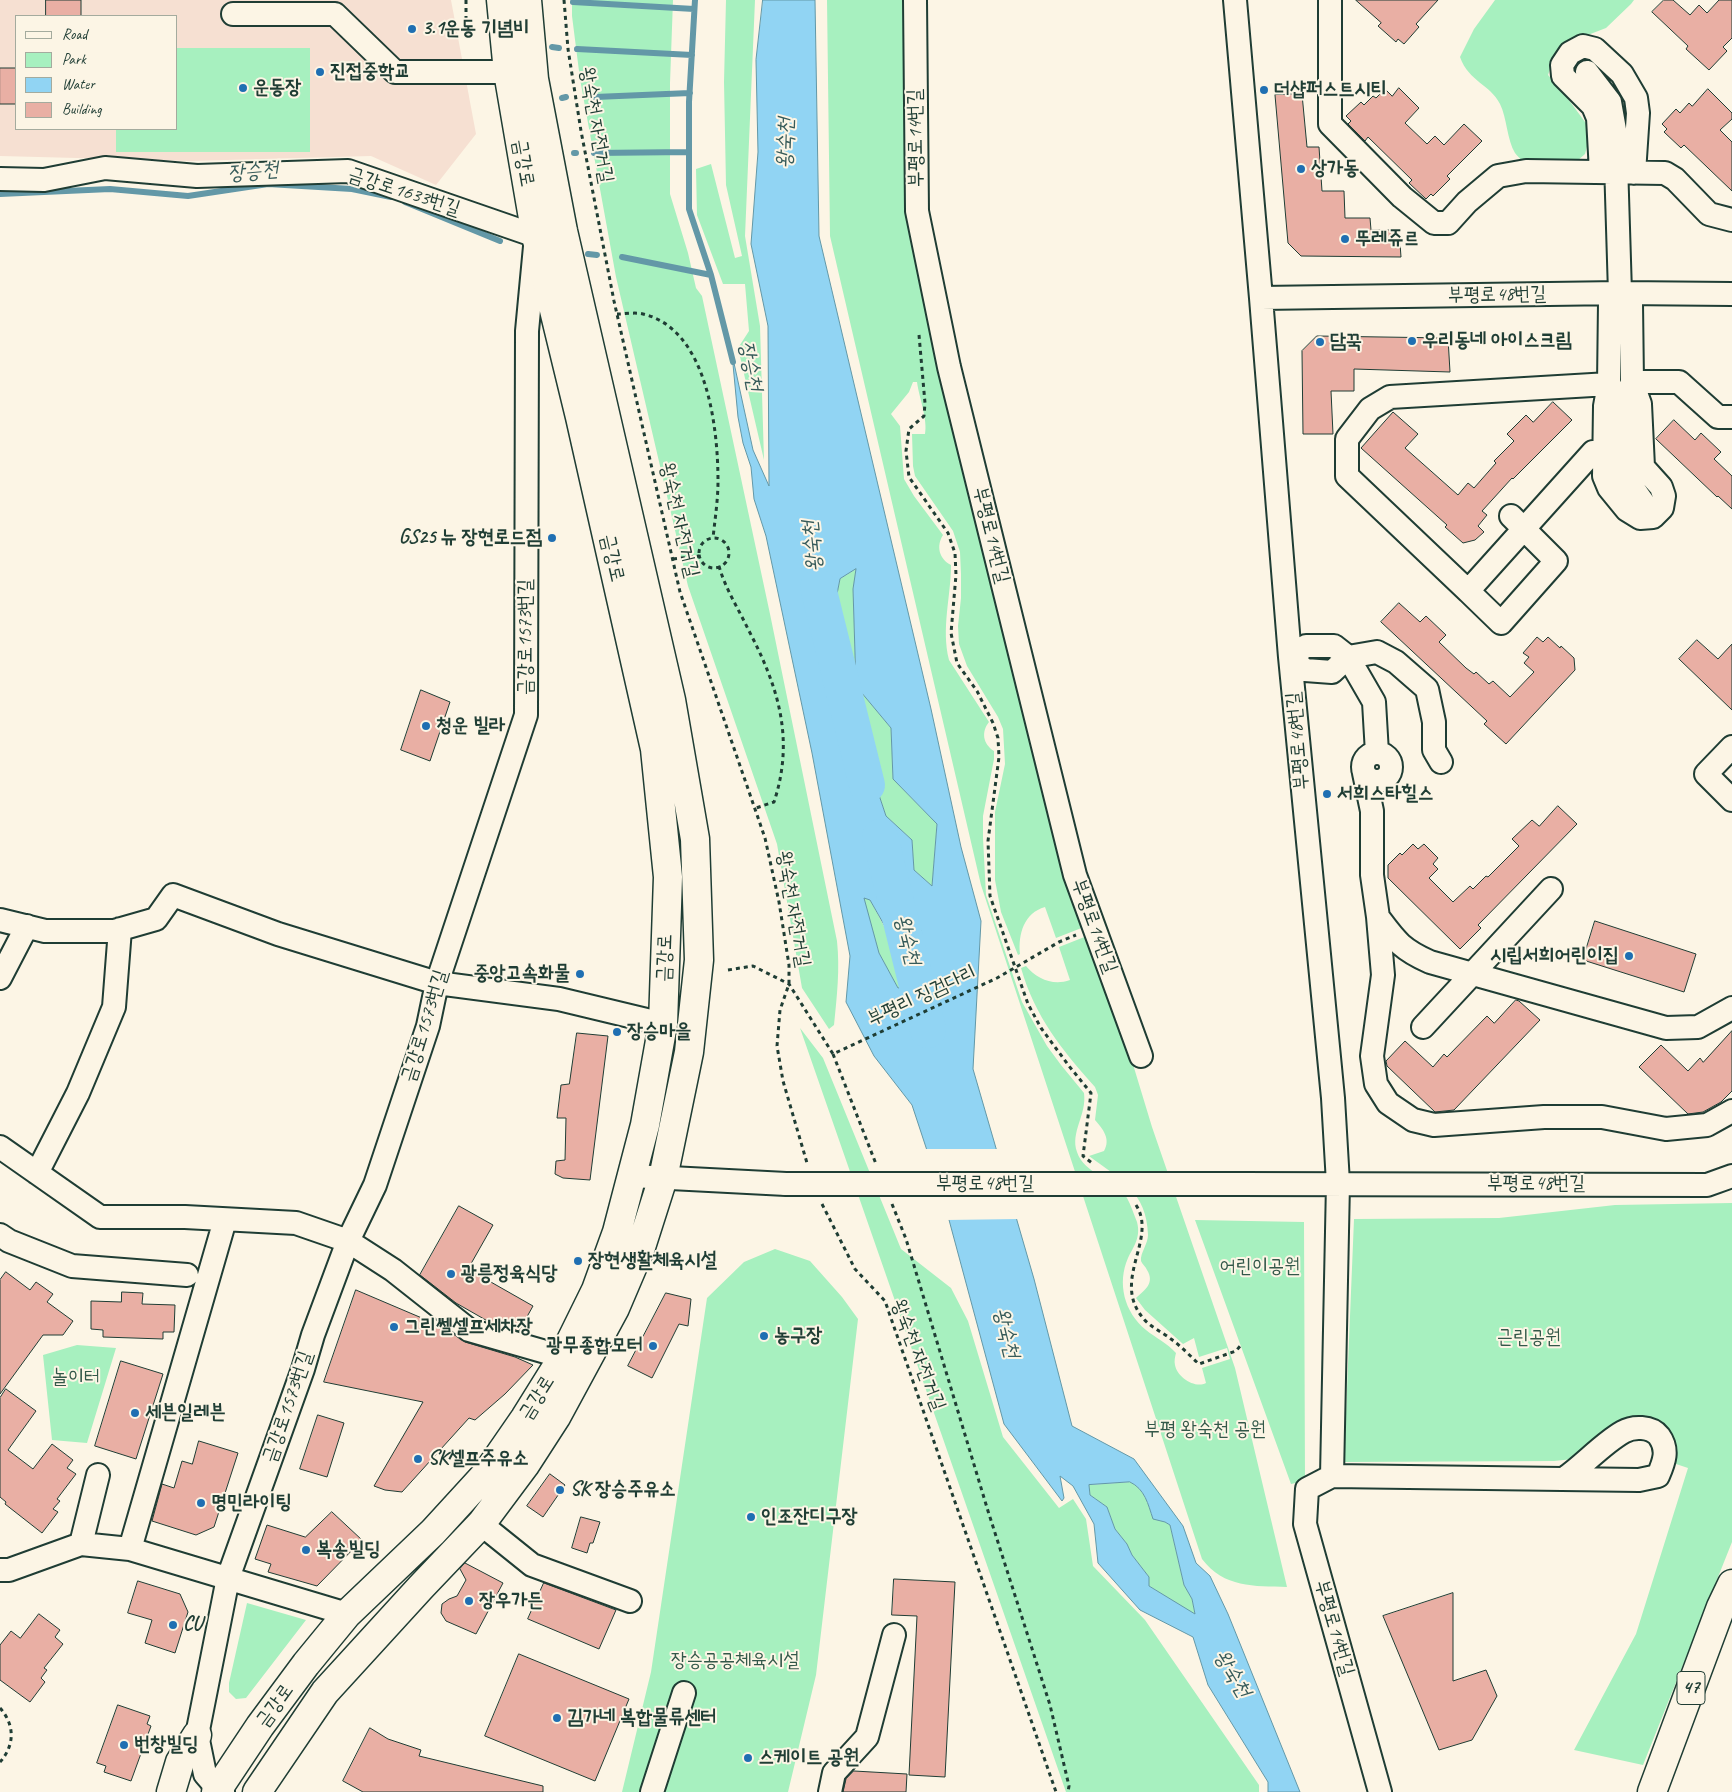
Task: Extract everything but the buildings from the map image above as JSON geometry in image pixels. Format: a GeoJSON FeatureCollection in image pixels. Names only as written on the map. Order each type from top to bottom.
{"type":"FeatureCollection","features":[{"type":"Feature","properties":{"kind":"main road","name":"금강로"},"geometry":{"type":"LineString","coordinates":[[219,1791],[260,1726],[306,1664],[347,1614],[434,1532],[487,1473],[563,1357],[596,1290],[617,1232],[645,1125],[663,1024],[668,877],[654,749],[582,426],[536,236],[508,72],[502,0]]}},
{"type":"Feature","properties":{"kind":"main road","name":"금강로"},"geometry":{"type":"LineString","coordinates":[[257,1792],[325,1692],[421,1586],[481,1524],[525,1465],[556,1417],[587,1363],[615,1308],[641,1247],[663,1178],[689,1052],[699,960],[694,838],[671,700],[563,231],[534,79],[527,0]]}},
{"type":"Feature","properties":{"kind":"main road","name":"47"},"geometry":{"type":"LineString","coordinates":[[1652,1792],[1721,1608],[1732,1584]]}},
{"type":"Feature","properties":{"kind":"main road"},"geometry":{"type":"LineString","coordinates":[[171,1792],[180,1762],[197,1735]]}},
{"type":"Feature","properties":{"kind":"street","name":"부평로14번길"},"geometry":{"type":"LineString","coordinates":[[914,0],[917,211],[949,367],[1074,875],[1141,1056]]}},
{"type":"Feature","properties":{"kind":"street","name":"부평로48번길"},"geometry":{"type":"LineString","coordinates":[[1235,0],[1262,298],[1290,657],[1333,1098],[1338,1183]]}},
{"type":"Feature","properties":{"kind":"street"},"geometry":{"type":"LineString","coordinates":[[1330,0],[1330,124],[1402,197],[1434,224],[1448,224],[1467,202],[1498,176],[1526,171],[1665,173],[1675,179],[1709,214],[1732,220]]}},
{"type":"Feature","properties":{"kind":"street"},"geometry":{"type":"LineString","coordinates":[[233,14],[312,7],[335,14],[395,72],[508,72]]}},
{"type":"Feature","properties":{"kind":"street"},"geometry":{"type":"LineString","coordinates":[[1583,46],[1595,49],[1622,74],[1636,98],[1638,112],[1617,173],[1593,106],[1563,76],[1562,65],[1570,53],[1583,46]]}},
{"type":"Feature","properties":{"kind":"street"},"geometry":{"type":"LineString","coordinates":[[1588,72],[1610,102],[1615,130],[1620,293],[1610,302],[1620,383],[1624,475],[1643,502]]}},
{"type":"Feature","properties":{"kind":"street","name":"금강로1633번길"},"geometry":{"type":"LineString","coordinates":[[0,179],[44,180],[105,168],[197,176],[348,171],[536,236]]}},
{"type":"Feature","properties":{"kind":"street","name":"금강로1573번길"},"geometry":{"type":"LineString","coordinates":[[219,1791],[205,1774],[197,1735],[228,1578],[348,1241],[375,1185],[428,1026],[437,983],[526,716],[527,331],[536,236]]}},
{"type":"Feature","properties":{"kind":"street","name":"부평로48번길"},"geometry":{"type":"LineString","coordinates":[[1262,298],[1620,293],[1732,294]]}},
{"type":"Feature","properties":{"kind":"street"},"geometry":{"type":"LineString","coordinates":[[1518,522],[1556,561],[1501,623],[1347,476],[1347,439],[1370,410],[1390,397],[1620,383],[1679,382],[1718,416],[1732,417]]}},
{"type":"Feature","properties":{"kind":"street"},"geometry":{"type":"LineString","coordinates":[[1620,383],[1640,404],[1642,467],[1661,487],[1664,496],[1662,508],[1653,517],[1640,518],[1627,510],[1609,488],[1604,476],[1605,406],[1620,383]]}},
{"type":"Feature","properties":{"kind":"street"},"geometry":{"type":"LineString","coordinates":[[1468,591],[1518,522],[1593,452]]}},
{"type":"Feature","properties":{"kind":"street"},"geometry":{"type":"LineString","coordinates":[[1290,657],[1306,646],[1334,646],[1348,657],[1374,702],[1377,753]]}},
{"type":"Feature","properties":{"kind":"street"},"geometry":{"type":"LineString","coordinates":[[1348,657],[1377,652],[1396,662],[1427,689],[1434,722],[1434,750],[1441,762]]}},
{"type":"Feature","properties":{"kind":"street"},"geometry":{"type":"LineString","coordinates":[[1732,748],[1706,774],[1732,800]]}},
{"type":"Feature","properties":{"kind":"street"},"geometry":{"type":"LineString","coordinates":[[1372,811],[1390,773],[1391,764],[1386,756],[1377,753],[1372,754],[1363,764],[1372,811],[1372,875],[1378,917],[1382,975],[1372,1056],[1376,1084],[1388,1103],[1413,1120],[1434,1125],[1544,1117],[1602,1117],[1666,1129],[1707,1125],[1732,1111]]}},
{"type":"Feature","properties":{"kind":"street"},"geometry":{"type":"LineString","coordinates":[[1364,773],[1370,780],[1375,781],[1384,780],[1388,777]]}},
{"type":"Feature","properties":{"kind":"street"},"geometry":{"type":"LineString","coordinates":[[1423,1027],[1551,889]]}},
{"type":"Feature","properties":{"kind":"street"},"geometry":{"type":"LineString","coordinates":[[0,920],[45,930],[114,930],[156,919],[173,895],[278,934],[437,983],[559,999],[663,1024]]}},
{"type":"Feature","properties":{"kind":"street"},"geometry":{"type":"LineString","coordinates":[[1378,917],[1399,945],[1414,955],[1430,962],[1666,1028],[1698,1027],[1732,1008]]}},
{"type":"Feature","properties":{"kind":"street"},"geometry":{"type":"LineString","coordinates":[[0,978],[28,926]]}},
{"type":"Feature","properties":{"kind":"street"},"geometry":{"type":"LineString","coordinates":[[37,1173],[78,1093],[114,1007],[120,929]]}},
{"type":"Feature","properties":{"kind":"street"},"geometry":{"type":"LineString","coordinates":[[0,1147],[100,1217],[185,1217],[296,1223],[348,1241],[393,1270],[470,1330],[563,1357]]}},
{"type":"Feature","properties":{"kind":"street","name":"부평로48번길"},"geometry":{"type":"LineString","coordinates":[[632,1176],[786,1184],[1338,1183],[1707,1185],[1732,1176]]}},
{"type":"Feature","properties":{"kind":"street"},"geometry":{"type":"LineString","coordinates":[[1338,1183],[1332,1476],[1565,1478]]}},
{"type":"Feature","properties":{"kind":"street"},"geometry":{"type":"LineString","coordinates":[[130,1549],[225,1220]]}},
{"type":"Feature","properties":{"kind":"street"},"geometry":{"type":"LineString","coordinates":[[0,1234],[9,1241],[72,1266],[187,1275]]}},
{"type":"Feature","properties":{"kind":"street"},"geometry":{"type":"LineString","coordinates":[[81,1544],[98,1475]]}},
{"type":"Feature","properties":{"kind":"street","name":"부평로14번길"},"geometry":{"type":"LineString","coordinates":[[1332,1476],[1307,1490],[1305,1524],[1380,1792]]}},
{"type":"Feature","properties":{"kind":"street"},"geometry":{"type":"LineString","coordinates":[[481,1524],[532,1564],[630,1601]]}},
{"type":"Feature","properties":{"kind":"street"},"geometry":{"type":"LineString","coordinates":[[0,1570],[9,1570],[81,1544],[130,1549],[347,1614]]}},
{"type":"Feature","properties":{"kind":"street"},"geometry":{"type":"LineString","coordinates":[[830,1792],[834,1772],[868,1737],[894,1635]]}},
{"type":"Feature","properties":{"kind":"street"},"geometry":{"type":"LineString","coordinates":[[652,1792],[684,1693]]}},
{"type":"Feature","properties":{"kind":"path"},"geometry":{"type":"LineString","coordinates":[[466,0],[466,30]]}},
{"type":"Feature","properties":{"kind":"path","name":"왕숙천 자전거길"},"geometry":{"type":"LineString","coordinates":[[564,0],[568,49],[581,131],[617,314],[680,592],[756,808],[765,838],[779,902],[789,984],[780,1010],[777,1046],[783,1081],[809,1169]]}},
{"type":"Feature","properties":{"kind":"path"},"geometry":{"type":"LineString","coordinates":[[617,314],[642,313],[662,321],[686,342],[701,372],[710,397],[715,424],[718,482],[713,538]]}},
{"type":"Feature","properties":{"kind":"path"},"geometry":{"type":"LineString","coordinates":[[926,403],[924,416],[909,429],[906,451],[909,477],[948,532],[955,553],[956,576],[951,633],[957,663],[977,692],[993,723],[998,738],[999,757],[988,841],[990,896],[1028,1004],[1041,1028],[1091,1092],[1083,1156],[1097,1166]]}},
{"type":"Feature","properties":{"kind":"path"},"geometry":{"type":"LineString","coordinates":[[713,538],[718,538],[725,543],[729,552],[726,561],[719,566],[709,567],[699,556],[702,544],[713,538]]}},
{"type":"Feature","properties":{"kind":"path"},"geometry":{"type":"LineString","coordinates":[[673,559],[699,556]]}},
{"type":"Feature","properties":{"kind":"path"},"geometry":{"type":"LineString","coordinates":[[719,566],[775,688],[781,710],[783,733],[781,782],[774,802],[756,808]]}},
{"type":"Feature","properties":{"kind":"path","name":"부평리 징검다리"},"geometry":{"type":"LineString","coordinates":[[833,1054],[998,978],[1059,942]]}},
{"type":"Feature","properties":{"kind":"path"},"geometry":{"type":"LineString","coordinates":[[728,970],[753,966],[789,984],[833,1054],[877,1166]]}},
{"type":"Feature","properties":{"kind":"path"},"geometry":{"type":"LineString","coordinates":[[891,1202],[906,1239],[988,1511],[1050,1705],[1069,1786],[1068,1792]]}},
{"type":"Feature","properties":{"kind":"path","name":"왕숙천 자전거길"},"geometry":{"type":"LineString","coordinates":[[822,1204],[855,1269],[885,1302],[1056,1792]]}},
{"type":"Feature","properties":{"kind":"path"},"geometry":{"type":"LineString","coordinates":[[1135,1204],[1141,1212],[1142,1236],[1133,1266],[1131,1287],[1132,1300],[1143,1319],[1172,1340],[1199,1364],[1236,1351],[1241,1345]]}},
{"type":"Feature","properties":{"kind":"path"},"geometry":{"type":"LineString","coordinates":[[0,1708],[12,1728],[12,1740],[8,1751],[0,1762]]}},
{"type":"Feature","properties":{"kind":"shaded area","name":"진접중학교"},"geometry":{"type":"Polygon","coordinates":[[[0,0],[451,0],[476,134],[436,185],[371,156],[191,161],[0,156],[0,0]]]}},
{"type":"Feature","properties":{"kind":"green space"},"geometry":{"type":"Polygon","coordinates":[[[572,0],[673,0],[670,83],[670,194],[688,253],[696,288],[702,296],[837,941],[836,1004],[834,1025],[829,1029],[802,988],[777,844],[688,586],[616,277],[580,79],[572,16],[572,0]]]}},
{"type":"Feature","properties":{"kind":"green space"},"geometry":{"type":"Polygon","coordinates":[[[726,0],[755,0],[745,236],[760,326],[764,460],[738,348],[749,331],[745,284],[723,284],[697,215],[696,169],[711,164],[735,258],[742,256],[726,185],[724,82],[726,0]]]}},
{"type":"Feature","properties":{"kind":"green space","name":"부평 왕숙천 공원"},"geometry":{"type":"Polygon","coordinates":[[[827,0],[905,0],[917,245],[994,596],[1048,796],[1152,1127],[1235,1368],[1287,1587],[1240,1584],[1220,1575],[1202,1559],[981,885],[830,236],[827,0]],[[913,382],[909,392],[891,414],[900,426],[904,479],[914,496],[943,535],[939,548],[941,556],[951,565],[946,624],[949,660],[989,722],[986,726],[984,738],[987,745],[994,751],[994,759],[983,816],[986,895],[1022,1002],[1047,1046],[1084,1093],[1083,1109],[1075,1145],[1077,1152],[1086,1166],[1122,1191],[1137,1222],[1138,1232],[1135,1245],[1128,1258],[1123,1277],[1125,1297],[1132,1315],[1146,1330],[1176,1353],[1176,1369],[1183,1378],[1192,1383],[1206,1383],[1202,1368],[1230,1359],[1227,1348],[1199,1357],[1194,1338],[1183,1344],[1145,1310],[1136,1298],[1148,1286],[1150,1279],[1141,1261],[1148,1235],[1143,1208],[1130,1188],[1089,1156],[1104,1151],[1107,1142],[1103,1131],[1095,1120],[1098,1095],[1095,1087],[1071,1060],[1051,1032],[1034,1002],[1021,968],[1026,966],[1035,975],[1052,982],[1070,980],[1059,947],[1087,936],[1084,927],[1056,938],[1045,907],[1027,919],[1021,932],[1020,954],[1018,955],[1001,912],[995,880],[995,812],[1005,764],[1003,729],[998,717],[967,666],[959,644],[960,552],[953,531],[915,476],[912,434],[925,434],[926,428],[917,382],[913,382]]]}},
{"type":"Feature","properties":{"kind":"green space"},"geometry":{"type":"Polygon","coordinates":[[[1495,0],[1634,0],[1606,28],[1580,38],[1555,54],[1548,75],[1588,126],[1588,143],[1585,154],[1577,161],[1523,162],[1512,148],[1504,116],[1496,97],[1474,78],[1464,65],[1460,57],[1474,29],[1495,0]]]}},
{"type":"Feature","properties":{"kind":"green space","name":"운동장"},"geometry":{"type":"Polygon","coordinates":[[[178,48],[310,48],[310,152],[116,152],[116,130],[178,130],[178,48]]]}},
{"type":"Feature","properties":{"kind":"green space"},"geometry":{"type":"Polygon","coordinates":[[[856,569],[853,589],[856,686],[891,728],[893,779],[937,824],[932,886],[914,870],[912,840],[886,816],[866,756],[836,702],[826,650],[840,579],[856,569]]]}},
{"type":"Feature","properties":{"kind":"green space"},"geometry":{"type":"Polygon","coordinates":[[[874,860],[881,864],[905,908],[921,931],[922,959],[928,980],[898,988],[879,953],[863,897],[870,900],[885,928],[874,860]]]}},
{"type":"Feature","properties":{"kind":"green space"},"geometry":{"type":"Polygon","coordinates":[[[800,1028],[823,1058],[901,1249],[951,1288],[968,1321],[1003,1437],[1059,1508],[1073,1499],[1086,1519],[1093,1566],[1145,1620],[1259,1785],[1259,1792],[1066,1792],[800,1028]]]}},
{"type":"Feature","properties":{"kind":"green space","name":"근린공원"},"geometry":{"type":"Polygon","coordinates":[[[1732,1203],[1732,1542],[1643,1765],[1574,1750],[1636,1634],[1688,1468],[1673,1463],[1657,1423],[1573,1459],[1554,1461],[1344,1462],[1354,1219],[1499,1218],[1615,1205],[1732,1203]]]}},
{"type":"Feature","properties":{"kind":"green space","name":"어린이공원"},"geometry":{"type":"Polygon","coordinates":[[[1195,1220],[1304,1222],[1305,1481],[1291,1484],[1195,1220]]]}},
{"type":"Feature","properties":{"kind":"green space","name":"장승공공체육시설"},"geometry":{"type":"Polygon","coordinates":[[[775,1249],[810,1261],[842,1297],[858,1319],[816,1675],[788,1792],[622,1792],[651,1672],[707,1298],[744,1262],[775,1249]]]}},
{"type":"Feature","properties":{"kind":"green space","name":"놀이터"},"geometry":{"type":"Polygon","coordinates":[[[77,1345],[116,1348],[87,1443],[52,1440],[43,1355],[77,1345]]]}},
{"type":"Feature","properties":{"kind":"green space"},"geometry":{"type":"Polygon","coordinates":[[[1130,1482],[1143,1493],[1153,1518],[1170,1525],[1184,1585],[1192,1599],[1195,1615],[1149,1586],[1149,1577],[1115,1529],[1107,1507],[1090,1495],[1089,1485],[1130,1482]]]}},
{"type":"Feature","properties":{"kind":"green space"},"geometry":{"type":"Polygon","coordinates":[[[247,1603],[306,1620],[246,1698],[236,1699],[229,1692],[229,1683],[247,1603]]]}},
{"type":"Feature","properties":{"kind":"water"},"geometry":{"type":"Polygon","coordinates":[[[763,0],[815,0],[819,236],[931,709],[961,847],[981,921],[973,1069],[1034,1279],[1072,1426],[1134,1459],[1183,1526],[1196,1563],[1210,1576],[1228,1614],[1300,1792],[1268,1792],[1268,1782],[1208,1685],[1193,1637],[1140,1610],[1098,1563],[1094,1524],[1073,1486],[1060,1476],[1064,1498],[1062,1501],[1004,1424],[945,1205],[912,1105],[874,1056],[846,1002],[850,956],[812,753],[766,536],[754,499],[751,467],[743,443],[738,417],[732,354],[753,450],[769,486],[768,326],[751,244],[758,152],[756,60],[763,0]],[[856,569],[840,579],[826,650],[836,702],[866,756],[886,816],[912,840],[914,870],[932,886],[937,824],[893,779],[891,728],[856,686],[853,589],[856,569]],[[875,860],[887,930],[870,900],[864,898],[879,953],[898,988],[927,980],[922,959],[921,931],[905,908],[881,864],[875,860]],[[1130,1482],[1089,1485],[1090,1495],[1107,1507],[1115,1529],[1149,1577],[1149,1586],[1195,1614],[1192,1599],[1184,1585],[1170,1525],[1153,1519],[1143,1493],[1130,1482]]]}},
{"type":"Feature","properties":{"kind":"pier"},"geometry":{"type":"Polygon","coordinates":[[[924,1149],[998,1149],[1019,1219],[946,1220],[924,1149]]]}},
{"type":"Feature","properties":{"kind":"waterway"},"geometry":{"type":"LineString","coordinates":[[695,0],[689,102],[689,209],[711,275]]}},
{"type":"Feature","properties":{"kind":"waterway"},"geometry":{"type":"LineString","coordinates":[[573,2],[694,9]]}},
{"type":"Feature","properties":{"kind":"waterway"},"geometry":{"type":"LineString","coordinates":[[552,47],[559,48]]}},
{"type":"Feature","properties":{"kind":"waterway"},"geometry":{"type":"LineString","coordinates":[[577,49],[692,55]]}},
{"type":"Feature","properties":{"kind":"waterway"},"geometry":{"type":"LineString","coordinates":[[595,97],[690,93]]}},
{"type":"Feature","properties":{"kind":"waterway"},"geometry":{"type":"LineString","coordinates":[[562,98],[566,97]]}},
{"type":"Feature","properties":{"kind":"waterway"},"geometry":{"type":"LineString","coordinates":[[594,153],[689,152]]}},
{"type":"Feature","properties":{"kind":"waterway","name":"장승천"},"geometry":{"type":"LineString","coordinates":[[0,194],[110,189],[188,196],[268,184],[352,189],[391,197]]}},
{"type":"Feature","properties":{"kind":"waterway","name":"장승천"},"geometry":{"type":"LineString","coordinates":[[405,202],[500,241]]}},
{"type":"Feature","properties":{"kind":"waterway","name":"장승천"},"geometry":{"type":"LineString","coordinates":[[588,254],[597,255]]}},
{"type":"Feature","properties":{"kind":"waterway","name":"장승천"},"geometry":{"type":"LineString","coordinates":[[622,257],[711,275],[733,362]]}},
{"type":"Feature","properties":{"kind":"waterway","name":"왕숙천"},"geometry":{"type":"LineString","coordinates":[[818,587],[867,785]]}},
{"type":"Feature","properties":{"kind":"waterway","name":"왕숙천"},"geometry":{"type":"LineString","coordinates":[[880,837],[928,1030]]}},
{"type":"Feature","properties":{"kind":"place","name":"3.1운동 기념비"},"geometry":{"type":"Point","coordinates":[412,29]}},
{"type":"Feature","properties":{"kind":"place","name":"진접중학교"},"geometry":{"type":"Point","coordinates":[320,72]}},
{"type":"Feature","properties":{"kind":"place","name":"운동장"},"geometry":{"type":"Point","coordinates":[243,88]}},
{"type":"Feature","properties":{"kind":"place","name":"더샵퍼스트시티"},"geometry":{"type":"Point","coordinates":[1264,90]}},
{"type":"Feature","properties":{"kind":"place","name":"상가동"},"geometry":{"type":"Point","coordinates":[1301,169]}},
{"type":"Feature","properties":{"kind":"place","name":"뚜레쥬르"},"geometry":{"type":"Point","coordinates":[1345,239]}},
{"type":"Feature","properties":{"kind":"place","name":"우리동네 아이스크림"},"geometry":{"type":"Point","coordinates":[1412,341]}},
{"type":"Feature","properties":{"kind":"place","name":"담꾹"},"geometry":{"type":"Point","coordinates":[1320,342]}},
{"type":"Feature","properties":{"kind":"place","name":"GS25 뉴 장현로드점"},"geometry":{"type":"Point","coordinates":[552,538]}},
{"type":"Feature","properties":{"kind":"place","name":"청운 빌라"},"geometry":{"type":"Point","coordinates":[426,726]}},
{"type":"Feature","properties":{"kind":"place","name":"서희스타힐스"},"geometry":{"type":"Point","coordinates":[1327,794]}},
{"type":"Feature","properties":{"kind":"place","name":"시립서희어린이집"},"geometry":{"type":"Point","coordinates":[1629,956]}},
{"type":"Feature","properties":{"kind":"place","name":"중앙고속화물"},"geometry":{"type":"Point","coordinates":[580,974]}},
{"type":"Feature","properties":{"kind":"place","name":"장승마을"},"geometry":{"type":"Point","coordinates":[617,1032]}},
{"type":"Feature","properties":{"kind":"place","name":"장현생활체육시설"},"geometry":{"type":"Point","coordinates":[578,1261]}},
{"type":"Feature","properties":{"kind":"place","name":"광릉정육식당"},"geometry":{"type":"Point","coordinates":[451,1274]}},
{"type":"Feature","properties":{"kind":"place","name":"그린쎌셀프세차장"},"geometry":{"type":"Point","coordinates":[394,1327]}},
{"type":"Feature","properties":{"kind":"place","name":"농구장"},"geometry":{"type":"Point","coordinates":[764,1336]}},
{"type":"Feature","properties":{"kind":"place","name":"광무종합모터"},"geometry":{"type":"Point","coordinates":[653,1346]}},
{"type":"Feature","properties":{"kind":"place","name":"세븐일레븐"},"geometry":{"type":"Point","coordinates":[135,1413]}},
{"type":"Feature","properties":{"kind":"place","name":"SK셀프주유소"},"geometry":{"type":"Point","coordinates":[418,1459]}},
{"type":"Feature","properties":{"kind":"place","name":"SK 장승주유소"},"geometry":{"type":"Point","coordinates":[560,1490]}},
{"type":"Feature","properties":{"kind":"place","name":"명민라이팅"},"geometry":{"type":"Point","coordinates":[201,1503]}},
{"type":"Feature","properties":{"kind":"place","name":"인조잔디구장"},"geometry":{"type":"Point","coordinates":[751,1517]}},
{"type":"Feature","properties":{"kind":"place","name":"복송빌딩"},"geometry":{"type":"Point","coordinates":[306,1550]}},
{"type":"Feature","properties":{"kind":"place","name":"장우가든"},"geometry":{"type":"Point","coordinates":[469,1601]}},
{"type":"Feature","properties":{"kind":"place","name":"CU"},"geometry":{"type":"Point","coordinates":[173,1625]}},
{"type":"Feature","properties":{"kind":"place","name":"김가네 복합물류센터"},"geometry":{"type":"Point","coordinates":[557,1718]}},
{"type":"Feature","properties":{"kind":"place","name":"번창빌딩"},"geometry":{"type":"Point","coordinates":[124,1745]}},
{"type":"Feature","properties":{"kind":"place","name":"스케이트 공원"},"geometry":{"type":"Point","coordinates":[748,1758]}}]}
